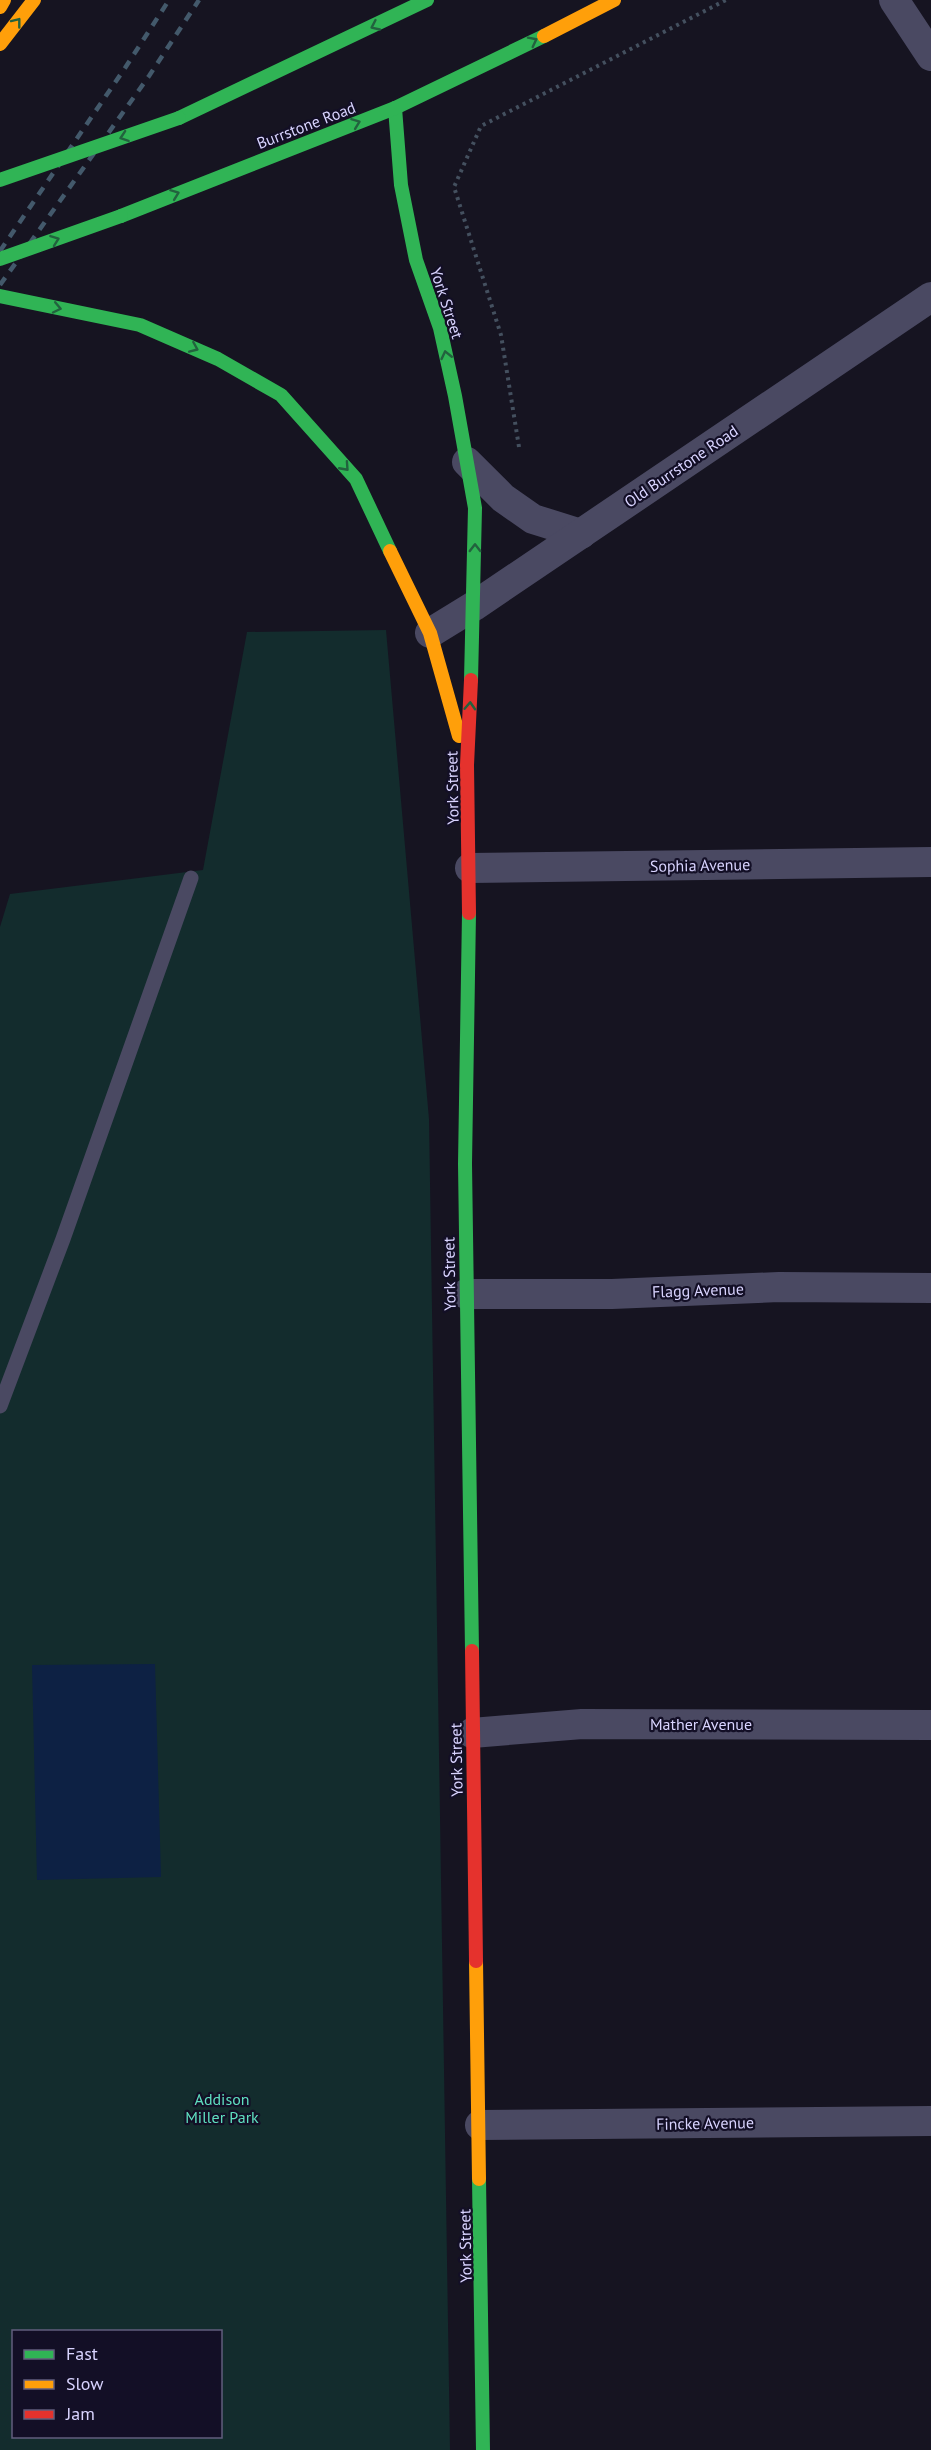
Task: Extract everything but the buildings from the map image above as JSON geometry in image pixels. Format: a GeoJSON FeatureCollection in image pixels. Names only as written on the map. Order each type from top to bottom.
{"type":"FeatureCollection","features":[{"type":"Feature","properties":{"kind":"main road"},"geometry":{"type":"LineString","coordinates":[[0,7],[4,0]]}},
{"type":"Feature","properties":{"kind":"main road"},"geometry":{"type":"LineString","coordinates":[[0,44],[34,0]]}},
{"type":"Feature","properties":{"kind":"main road"},"geometry":{"type":"LineString","coordinates":[[0,180],[179,118],[427,0]]}},
{"type":"Feature","properties":{"kind":"main road","name":"Burrstone Road"},"geometry":{"type":"LineString","coordinates":[[0,260],[120,216],[395,108],[614,0]]}},
{"type":"Feature","properties":{"kind":"main road","name":"York Street"},"geometry":{"type":"LineString","coordinates":[[395,108],[398,171],[413,249],[440,328],[475,508],[474,606],[467,765],[470,868],[465,1164],[483,2450]]}},
{"type":"Feature","properties":{"kind":"main road"},"geometry":{"type":"LineString","coordinates":[[0,296],[140,325],[218,359],[281,395],[356,479],[430,633],[467,765]]}},
{"type":"Feature","properties":{"kind":"street"},"geometry":{"type":"LineString","coordinates":[[894,0],[931,56]]}},
{"type":"Feature","properties":{"kind":"street","name":"Old Burrstone Road"},"geometry":{"type":"LineString","coordinates":[[430,633],[474,606],[931,297]]}},
{"type":"Feature","properties":{"kind":"street"},"geometry":{"type":"LineString","coordinates":[[467,462],[503,498],[533,519],[581,534]]}},
{"type":"Feature","properties":{"kind":"street"},"geometry":{"type":"LineString","coordinates":[[917,862],[931,842]]}},
{"type":"Feature","properties":{"kind":"street","name":"Sophia Avenue"},"geometry":{"type":"LineString","coordinates":[[470,868],[917,862]]}},
{"type":"Feature","properties":{"kind":"street","name":"Flagg Avenue"},"geometry":{"type":"LineString","coordinates":[[466,1294],[612,1294],[779,1287],[931,1288]]}},
{"type":"Feature","properties":{"kind":"street","name":"Mather Avenue"},"geometry":{"type":"LineString","coordinates":[[472,1733],[582,1724],[931,1725]]}},
{"type":"Feature","properties":{"kind":"street","name":"Fincke Avenue"},"geometry":{"type":"LineString","coordinates":[[480,2125],[931,2121]]}},
{"type":"Feature","properties":{"kind":"lane"},"geometry":{"type":"LineString","coordinates":[[0,1406],[63,1239],[191,878]]}},
{"type":"Feature","properties":{"kind":"path"},"geometry":{"type":"LineString","coordinates":[[519,447],[501,334],[454,187],[482,126],[726,0]]}},
{"type":"Feature","properties":{"kind":"green space","name":"Addison Miller Park"},"geometry":{"type":"Polygon","coordinates":[[[386,630],[429,1119],[450,2450],[0,2450],[0,927],[10,894],[203,870],[247,632],[386,630]]]}},
{"type":"Feature","properties":{"kind":"water"},"geometry":{"type":"Polygon","coordinates":[[[155,1664],[161,1877],[37,1880],[32,1665],[155,1664]]]}},
{"type":"Feature","properties":{"kind":"railway"},"geometry":{"type":"LineString","coordinates":[[0,251],[169,0]]}},
{"type":"Feature","properties":{"kind":"railway"},"geometry":{"type":"LineString","coordinates":[[0,285],[149,76],[199,0]]}},
{"type":"Feature","properties":{"kind":"traffic: fast"},"geometry":{"type":"LineString","coordinates":[[179,118],[427,0]]}},
{"type":"Feature","properties":{"kind":"traffic: fast"},"geometry":{"type":"LineString","coordinates":[[121,216],[395,108],[544,36]]}},
{"type":"Feature","properties":{"kind":"traffic: fast"},"geometry":{"type":"LineString","coordinates":[[395,108],[401,185],[416,260],[440,328],[475,508],[471,680]]}},
{"type":"Feature","properties":{"kind":"traffic: fast"},"geometry":{"type":"LineString","coordinates":[[0,180],[179,118]]}},
{"type":"Feature","properties":{"kind":"traffic: fast"},"geometry":{"type":"LineString","coordinates":[[0,259],[121,216]]}},
{"type":"Feature","properties":{"kind":"traffic: fast"},"geometry":{"type":"LineString","coordinates":[[0,296],[140,325],[218,359],[281,395],[356,479],[390,551]]}},
{"type":"Feature","properties":{"kind":"traffic: fast"},"geometry":{"type":"LineString","coordinates":[[469,913],[465,1164],[472,1651]]}},
{"type":"Feature","properties":{"kind":"traffic: fast"},"geometry":{"type":"LineString","coordinates":[[479,2179],[483,2450]]}},
{"type":"Feature","properties":{"kind":"traffic: slow"},"geometry":{"type":"LineString","coordinates":[[0,7],[4,0]]}},
{"type":"Feature","properties":{"kind":"traffic: slow"},"geometry":{"type":"LineString","coordinates":[[0,44],[34,0]]}},
{"type":"Feature","properties":{"kind":"traffic: slow"},"geometry":{"type":"LineString","coordinates":[[544,36],[614,0]]}},
{"type":"Feature","properties":{"kind":"traffic: slow"},"geometry":{"type":"LineString","coordinates":[[390,551],[430,633],[459,736]]}},
{"type":"Feature","properties":{"kind":"traffic: slow"},"geometry":{"type":"LineString","coordinates":[[476,1961],[479,2179]]}},
{"type":"Feature","properties":{"kind":"traffic: jam"},"geometry":{"type":"LineString","coordinates":[[469,913],[467,765],[471,680]]}},
{"type":"Feature","properties":{"kind":"traffic: jam"},"geometry":{"type":"LineString","coordinates":[[472,1651],[476,1961]]}}]}
